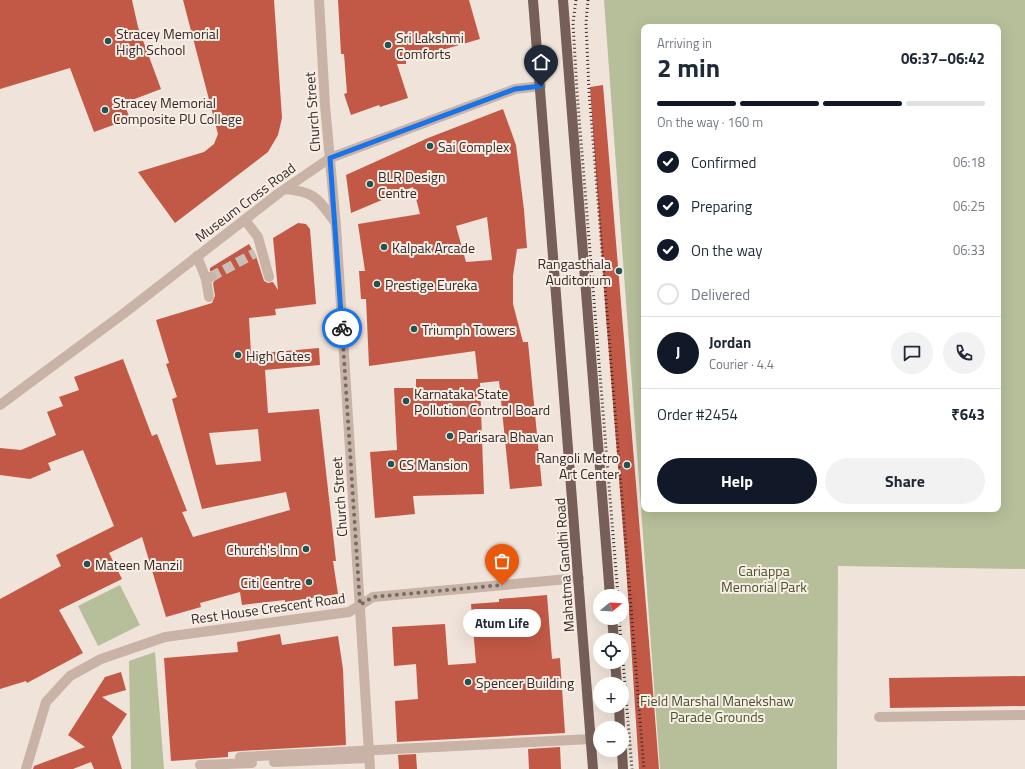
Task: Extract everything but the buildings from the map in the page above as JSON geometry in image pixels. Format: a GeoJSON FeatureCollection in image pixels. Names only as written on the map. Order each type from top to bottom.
{"type":"FeatureCollection","features":[{"type":"Feature","properties":{"kind":"main road","name":"Mahatma Gandhi Road"},"geometry":{"type":"LineString","coordinates":[[533,0],[541,86],[593,769]]}},
{"type":"Feature","properties":{"kind":"main road"},"geometry":{"type":"LineString","coordinates":[[563,0],[609,589]]}},
{"type":"Feature","properties":{"kind":"main road"},"geometry":{"type":"LineString","coordinates":[[622,757],[623,769]]}},
{"type":"Feature","properties":{"kind":"street","name":"Church Street"},"geometry":{"type":"LineString","coordinates":[[319,0],[335,222],[370,769]]}},
{"type":"Feature","properties":{"kind":"street","name":"Museum Cross Road"},"geometry":{"type":"LineString","coordinates":[[0,405],[245,220],[285,188],[330,158],[515,89],[541,86]]}},
{"type":"Feature","properties":{"kind":"street"},"geometry":{"type":"LineString","coordinates":[[285,188],[302,190],[313,194],[335,222]]}},
{"type":"Feature","properties":{"kind":"street"},"geometry":{"type":"LineString","coordinates":[[245,220],[258,237],[259,251],[269,277]]}},
{"type":"Feature","properties":{"kind":"street"},"geometry":{"type":"LineString","coordinates":[[197,256],[209,278],[209,297]]}},
{"type":"Feature","properties":{"kind":"street","name":"Rest House Crescent Road"},"geometry":{"type":"LineString","coordinates":[[26,769],[46,702],[70,676],[102,659],[165,637],[349,612],[373,597],[579,578]]}},
{"type":"Feature","properties":{"kind":"street"},"geometry":{"type":"LineString","coordinates":[[880,717],[1025,715]]}},
{"type":"Feature","properties":{"kind":"street"},"geometry":{"type":"LineString","coordinates":[[200,765],[369,755],[591,739]]}},
{"type":"Feature","properties":{"kind":"street"},"geometry":{"type":"LineString","coordinates":[[240,756],[369,755]]}},
{"type":"Feature","properties":{"kind":"green space","name":"Cariappa Memorial Park"},"geometry":{"type":"Polygon","coordinates":[[[604,0],[1025,0],[1025,569],[838,566],[837,769],[660,769],[641,512],[1001,512],[1001,24],[641,24],[641,508],[604,0]]]}},
{"type":"Feature","properties":{"kind":"green space"},"geometry":{"type":"Polygon","coordinates":[[[120,585],[140,625],[98,646],[78,606],[120,585]]]}},
{"type":"Feature","properties":{"kind":"green space"},"geometry":{"type":"Polygon","coordinates":[[[155,652],[164,769],[131,769],[129,661],[155,652]]]}},
{"type":"Feature","properties":{"kind":"tunnel"},"geometry":{"type":"LineString","coordinates":[[211,277],[255,253]]}},
{"type":"Feature","properties":{"kind":"railway"},"geometry":{"type":"LineString","coordinates":[[576,0],[573,23],[577,92],[617,589]]}},
{"type":"Feature","properties":{"kind":"railway"},"geometry":{"type":"LineString","coordinates":[[588,0],[586,23],[589,91],[644,769]]}},
{"type":"Feature","properties":{"kind":"railway"},"geometry":{"type":"LineString","coordinates":[[620,625],[620,633]]}},
{"type":"Feature","properties":{"kind":"railway"},"geometry":{"type":"LineString","coordinates":[[624,669],[632,769]]}},
{"type":"Feature","properties":{"kind":"way so far"},"geometry":{"type":"LineString","coordinates":[[342,328],[360,605],[373,597],[502,585]]}},
{"type":"Feature","properties":{"kind":"place","name":"Stracey Memorial High School"},"geometry":{"type":"Point","coordinates":[108,41]}},
{"type":"Feature","properties":{"kind":"place","name":"Sri Lakshmi Comforts"},"geometry":{"type":"Point","coordinates":[388,45]}},
{"type":"Feature","properties":{"kind":"place","name":"Stracey Memorial Composite PU College"},"geometry":{"type":"Point","coordinates":[105,110]}},
{"type":"Feature","properties":{"kind":"place","name":"Sai Complex"},"geometry":{"type":"Point","coordinates":[430,146]}},
{"type":"Feature","properties":{"kind":"place","name":"BLR Design Centre"},"geometry":{"type":"Point","coordinates":[370,184]}},
{"type":"Feature","properties":{"kind":"place","name":"Kalpak Arcade"},"geometry":{"type":"Point","coordinates":[384,247]}},
{"type":"Feature","properties":{"kind":"place","name":"Rangasthala Auditorium"},"geometry":{"type":"Point","coordinates":[619,271]}},
{"type":"Feature","properties":{"kind":"place","name":"Prestige Eureka"},"geometry":{"type":"Point","coordinates":[377,284]}},
{"type":"Feature","properties":{"kind":"place","name":"Triumph Towers"},"geometry":{"type":"Point","coordinates":[414,329]}},
{"type":"Feature","properties":{"kind":"place","name":"High Gates"},"geometry":{"type":"Point","coordinates":[238,355]}},
{"type":"Feature","properties":{"kind":"place","name":"Karnataka State Pollution Control Board"},"geometry":{"type":"Point","coordinates":[406,401]}},
{"type":"Feature","properties":{"kind":"place","name":"Parisara Bhavan"},"geometry":{"type":"Point","coordinates":[450,436]}},
{"type":"Feature","properties":{"kind":"place","name":"CS Mansion"},"geometry":{"type":"Point","coordinates":[391,464]}},
{"type":"Feature","properties":{"kind":"place","name":"Rangoli Metro Art Center"},"geometry":{"type":"Point","coordinates":[627,465]}},
{"type":"Feature","properties":{"kind":"place","name":"Church's Inn"},"geometry":{"type":"Point","coordinates":[306,549]}},
{"type":"Feature","properties":{"kind":"place","name":"Mateen Manzil"},"geometry":{"type":"Point","coordinates":[87,564]}},
{"type":"Feature","properties":{"kind":"place","name":"Citi Centre"},"geometry":{"type":"Point","coordinates":[309,582]}},
{"type":"Feature","properties":{"kind":"place","name":"Atum Life"},"geometry":{"type":"Point","coordinates":[502,585]}},
{"type":"Feature","properties":{"kind":"place","name":"Spencer Building"},"geometry":{"type":"Point","coordinates":[468,682]}},
{"type":"Feature","properties":{"kind":"route"},"geometry":{"type":"LineString","coordinates":[[342,328],[330,158],[515,89],[541,86]]}},
{"type":"Feature","properties":{"kind":"park label","name":"Field Marshal Manekshaw Parade Grounds"},"geometry":{"type":"Point","coordinates":[717,708]}}]}
